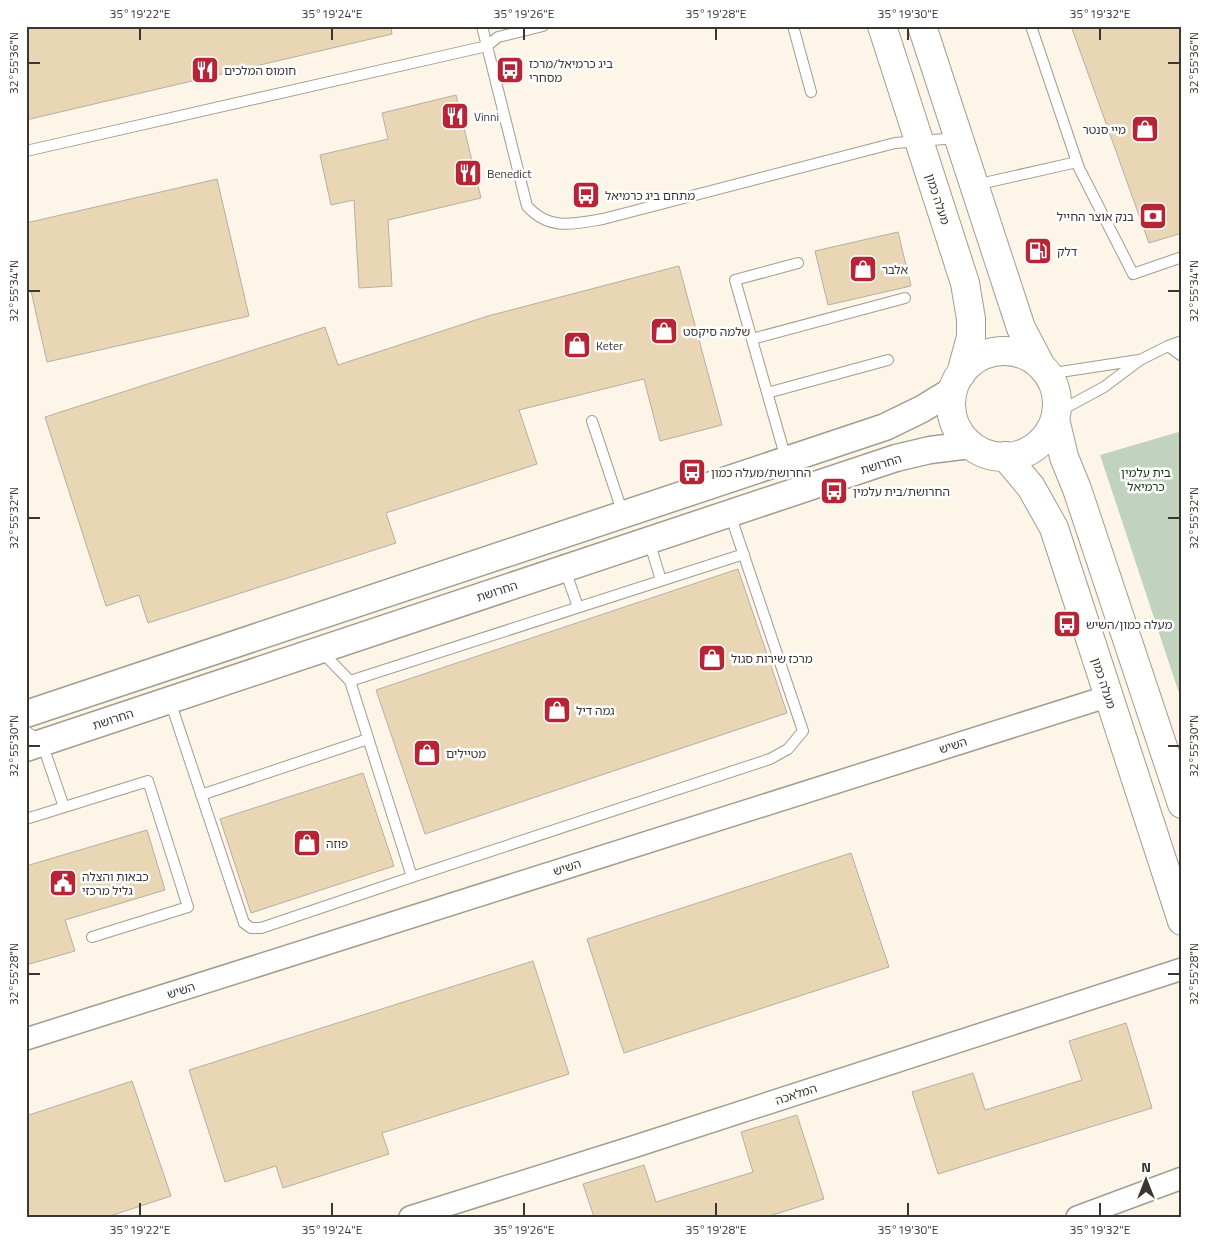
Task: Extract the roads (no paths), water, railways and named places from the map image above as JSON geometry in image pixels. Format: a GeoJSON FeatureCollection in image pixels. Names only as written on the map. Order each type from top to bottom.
{"type":"FeatureCollection","features":[{"type":"Feature","properties":{"kind":"main road","name":"מעלה כמון"},"geometry":{"type":"LineString","coordinates":[[882,26],[967,292],[971,319],[971,337],[956,382]]}},
{"type":"Feature","properties":{"kind":"main road"},"geometry":{"type":"LineString","coordinates":[[922,26],[1021,328],[1052,381],[1057,398],[1055,416],[1047,436],[1034,449],[1017,456],[986,454],[970,445],[958,431],[951,409],[956,382],[974,361],[991,353],[1007,351],[1025,356],[1044,370]]}},
{"type":"Feature","properties":{"kind":"main road"},"geometry":{"type":"LineString","coordinates":[[1055,416],[1064,457],[1077,489],[1182,804]]}},
{"type":"Feature","properties":{"kind":"main road","name":"מעלה כמון"},"geometry":{"type":"LineString","coordinates":[[1005,456],[1031,487],[1054,528],[1182,921]]}},
{"type":"Feature","properties":{"kind":"street"},"geometry":{"type":"LineString","coordinates":[[26,714],[886,427],[922,409],[956,382]]}},
{"type":"Feature","properties":{"kind":"street","name":"החרושת"},"geometry":{"type":"LineString","coordinates":[[32,740],[170,701],[896,458],[930,450],[970,445]]}},
{"type":"Feature","properties":{"kind":"street","name":"השיש"},"geometry":{"type":"LineString","coordinates":[[26,1039],[1108,696]]}},
{"type":"Feature","properties":{"kind":"street","name":"המלאכה"},"geometry":{"type":"LineString","coordinates":[[410,1217],[636,1146],[1182,968]]}},
{"type":"Feature","properties":{"kind":"street"},"geometry":{"type":"LineString","coordinates":[[1077,1217],[1182,1178]]}},
{"type":"Feature","properties":{"kind":"lane"},"geometry":{"type":"LineString","coordinates":[[482,26],[527,206],[533,214],[546,221],[578,223],[603,218],[895,144],[958,138]]}},
{"type":"Feature","properties":{"kind":"lane"},"geometry":{"type":"LineString","coordinates":[[26,152],[487,46],[498,37],[542,26]]}},
{"type":"Feature","properties":{"kind":"lane"},"geometry":{"type":"LineString","coordinates":[[793,26],[811,92]]}},
{"type":"Feature","properties":{"kind":"lane"},"geometry":{"type":"LineString","coordinates":[[1031,26],[1077,162],[1133,274],[1182,257]]}},
{"type":"Feature","properties":{"kind":"lane"},"geometry":{"type":"LineString","coordinates":[[974,185],[1077,162]]}},
{"type":"Feature","properties":{"kind":"lane"},"geometry":{"type":"LineString","coordinates":[[786,460],[735,280],[798,263]]}},
{"type":"Feature","properties":{"kind":"lane"},"geometry":{"type":"LineString","coordinates":[[752,339],[905,298]]}},
{"type":"Feature","properties":{"kind":"lane"},"geometry":{"type":"LineString","coordinates":[[1055,416],[1104,388],[1140,360],[1182,341]]}},
{"type":"Feature","properties":{"kind":"lane"},"geometry":{"type":"LineString","coordinates":[[1168,346],[1182,356]]}},
{"type":"Feature","properties":{"kind":"lane"},"geometry":{"type":"LineString","coordinates":[[767,393],[888,360]]}},
{"type":"Feature","properties":{"kind":"lane"},"geometry":{"type":"LineString","coordinates":[[1044,370],[1140,360]]}},
{"type":"Feature","properties":{"kind":"lane"},"geometry":{"type":"LineString","coordinates":[[592,421],[623,515]]}},
{"type":"Feature","properties":{"kind":"lane"},"geometry":{"type":"LineString","coordinates":[[170,701],[244,923],[251,928],[261,928],[770,759],[788,749],[803,731],[730,513]]}},
{"type":"Feature","properties":{"kind":"lane"},"geometry":{"type":"LineString","coordinates":[[649,540],[661,580]]}},
{"type":"Feature","properties":{"kind":"lane"},"geometry":{"type":"LineString","coordinates":[[350,681],[744,554]]}},
{"type":"Feature","properties":{"kind":"lane"},"geometry":{"type":"LineString","coordinates":[[564,569],[578,607]]}},
{"type":"Feature","properties":{"kind":"lane"},"geometry":{"type":"LineString","coordinates":[[320,650],[350,681],[412,877]]}},
{"type":"Feature","properties":{"kind":"lane"},"geometry":{"type":"LineString","coordinates":[[201,795],[368,739]]}},
{"type":"Feature","properties":{"kind":"lane"},"geometry":{"type":"LineString","coordinates":[[32,740],[64,807]]}},
{"type":"Feature","properties":{"kind":"lane"},"geometry":{"type":"LineString","coordinates":[[26,819],[148,781],[188,907],[92,937]]}},
{"type":"Feature","properties":{"kind":"place","name":"חומוס המלכים"},"geometry":{"type":"Point","coordinates":[205,70]}},
{"type":"Feature","properties":{"kind":"place","name":"ביג כרמיאל/מרכז מסחרי"},"geometry":{"type":"Point","coordinates":[510,70]}},
{"type":"Feature","properties":{"kind":"place","name":"Vinni"},"geometry":{"type":"Point","coordinates":[455,116]}},
{"type":"Feature","properties":{"kind":"place","name":"מיי סנטר"},"geometry":{"type":"Point","coordinates":[1145,129]}},
{"type":"Feature","properties":{"kind":"place","name":"Benedict"},"geometry":{"type":"Point","coordinates":[468,173]}},
{"type":"Feature","properties":{"kind":"place","name":"מתחם ביג כרמיאל"},"geometry":{"type":"Point","coordinates":[586,195]}},
{"type":"Feature","properties":{"kind":"place","name":"בנק אוצר החייל"},"geometry":{"type":"Point","coordinates":[1153,216]}},
{"type":"Feature","properties":{"kind":"place","name":"דלק"},"geometry":{"type":"Point","coordinates":[1038,251]}},
{"type":"Feature","properties":{"kind":"place","name":"אלבר"},"geometry":{"type":"Point","coordinates":[863,269]}},
{"type":"Feature","properties":{"kind":"place","name":"שלמה סיקסט"},"geometry":{"type":"Point","coordinates":[664,331]}},
{"type":"Feature","properties":{"kind":"place","name":"Keter"},"geometry":{"type":"Point","coordinates":[577,345]}},
{"type":"Feature","properties":{"kind":"place","name":"החרושת/מעלה כמון"},"geometry":{"type":"Point","coordinates":[692,472]}},
{"type":"Feature","properties":{"kind":"place","name":"החרושת/בית עלמין"},"geometry":{"type":"Point","coordinates":[834,491]}},
{"type":"Feature","properties":{"kind":"place","name":"מעלה כמון/השיש"},"geometry":{"type":"Point","coordinates":[1067,624]}},
{"type":"Feature","properties":{"kind":"place","name":"מרכז שירות סגול"},"geometry":{"type":"Point","coordinates":[712,658]}},
{"type":"Feature","properties":{"kind":"place","name":"גמה דיל"},"geometry":{"type":"Point","coordinates":[557,710]}},
{"type":"Feature","properties":{"kind":"place","name":"מטיילים"},"geometry":{"type":"Point","coordinates":[427,753]}},
{"type":"Feature","properties":{"kind":"place","name":"פוזה"},"geometry":{"type":"Point","coordinates":[307,843]}},
{"type":"Feature","properties":{"kind":"place","name":"כבאות והצלה גליל מרכזי"},"geometry":{"type":"Point","coordinates":[63,883]}},
{"type":"Feature","properties":{"kind":"park label","name":"בית עלמין כרמיאל"},"geometry":{"type":"Point","coordinates":[1146,479]}}]}
